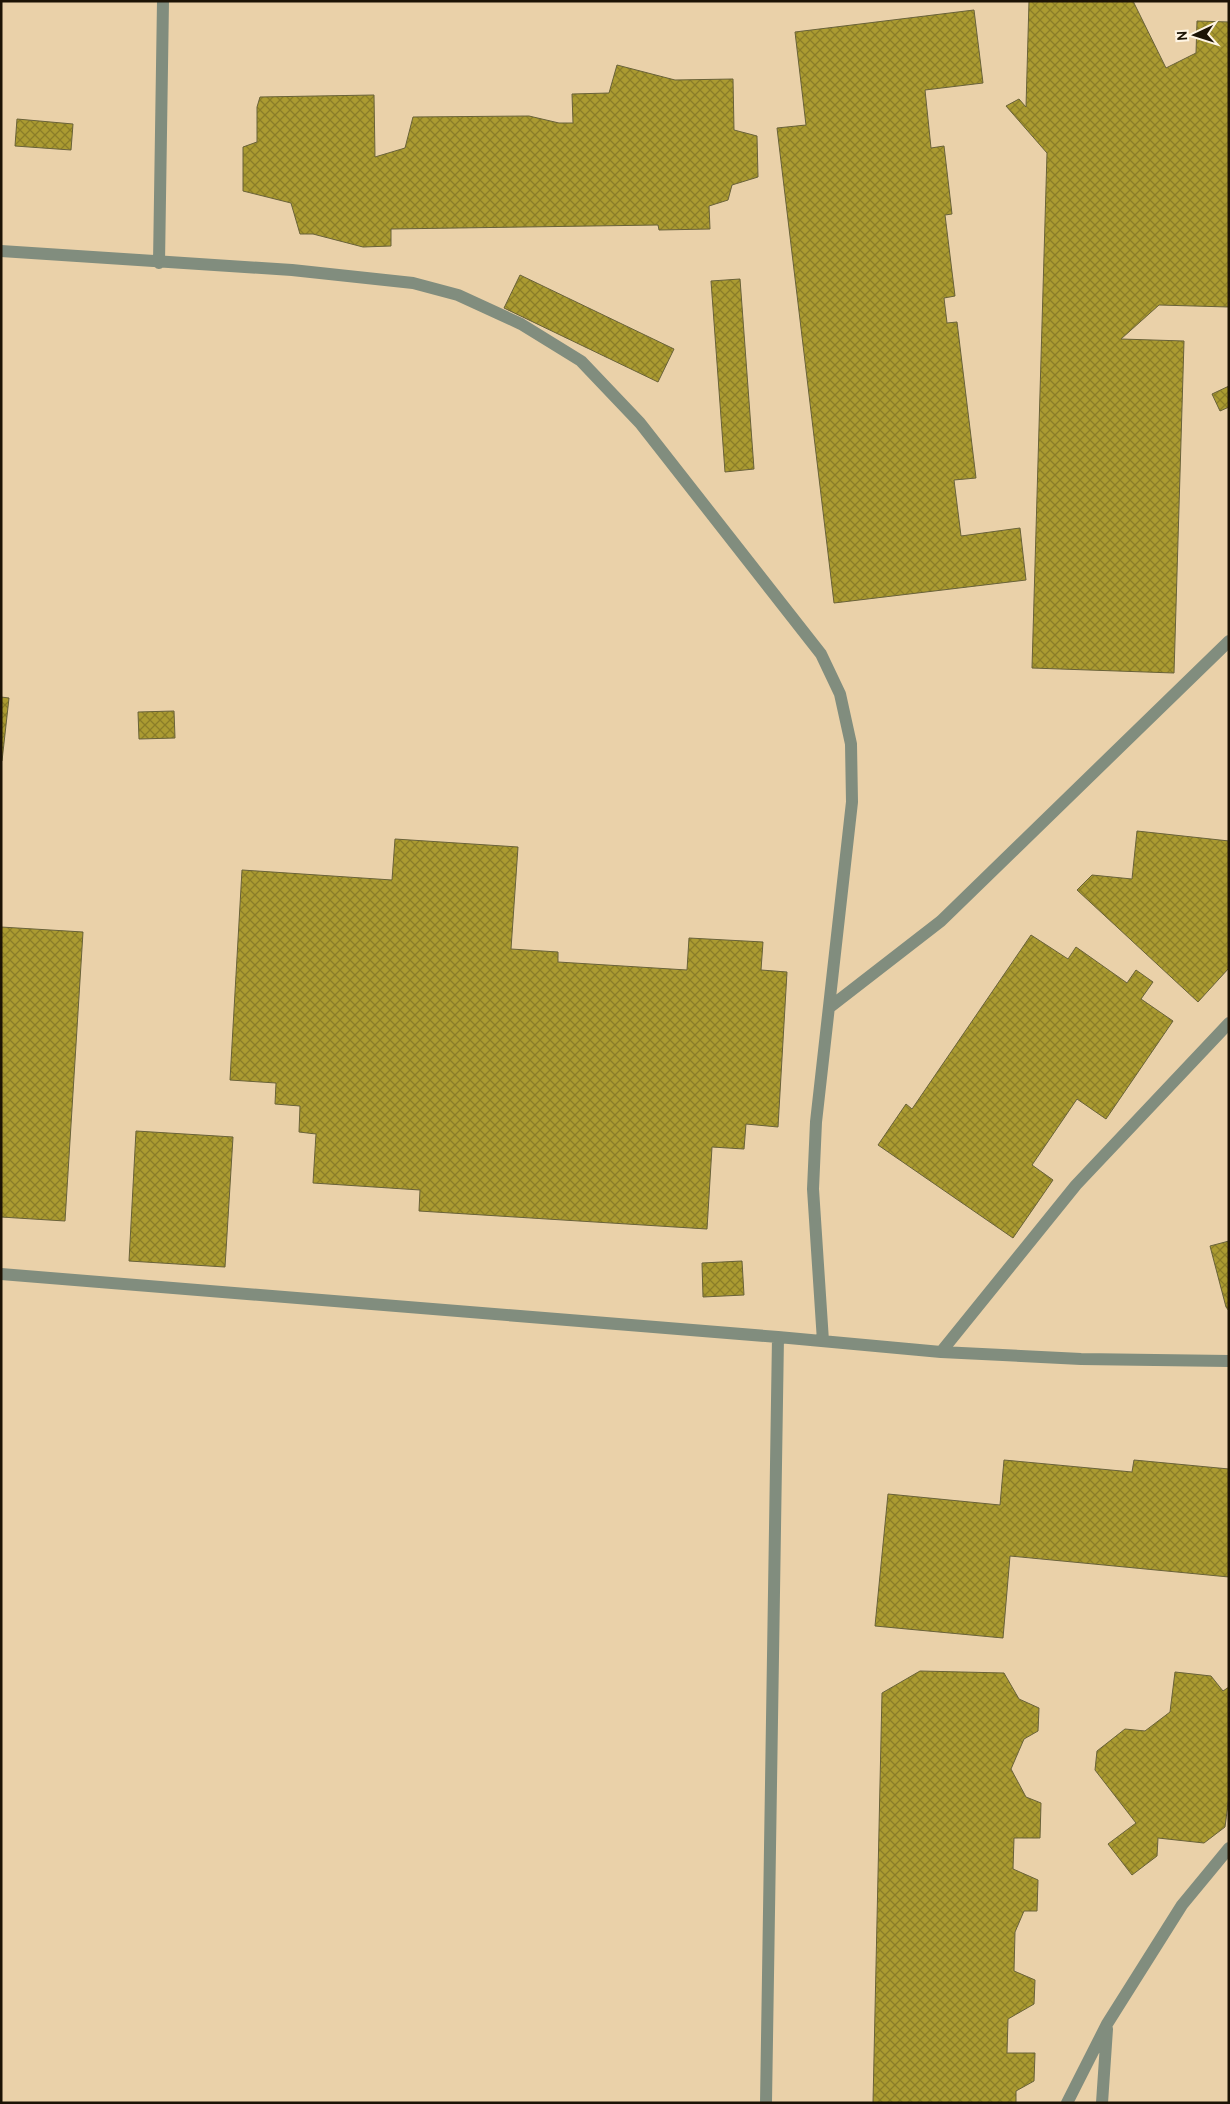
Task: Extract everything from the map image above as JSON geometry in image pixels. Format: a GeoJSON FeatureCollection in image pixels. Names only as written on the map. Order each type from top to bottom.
{"type":"FeatureCollection","features":[{"type":"Feature","properties":{"kind":"street"},"geometry":{"type":"LineString","coordinates":[[159,262],[163,1]]}},
{"type":"Feature","properties":{"kind":"street"},"geometry":{"type":"LineString","coordinates":[[1,251],[292,270],[412,282],[458,295],[521,324],[581,361],[640,423],[821,654],[840,694],[851,744],[852,802],[816,1122],[813,1188],[824,1341]]}},
{"type":"Feature","properties":{"kind":"street"},"geometry":{"type":"LineString","coordinates":[[830,1007],[941,921],[1229,641]]}},
{"type":"Feature","properties":{"kind":"street"},"geometry":{"type":"LineString","coordinates":[[941,1352],[1076,1185],[1229,1022]]}},
{"type":"Feature","properties":{"kind":"street"},"geometry":{"type":"LineString","coordinates":[[1,1274],[941,1352],[1081,1358],[1229,1361]]}},
{"type":"Feature","properties":{"kind":"street"},"geometry":{"type":"LineString","coordinates":[[766,2103],[778,1337]]}},
{"type":"Feature","properties":{"kind":"street"},"geometry":{"type":"LineString","coordinates":[[1067,2103],[1107,2024],[1182,1904],[1229,1848]]}},
{"type":"Feature","properties":{"kind":"street"},"geometry":{"type":"LineString","coordinates":[[1102,2103],[1107,2024]]}},
{"type":"Feature","properties":{"kind":"building"},"geometry":{"type":"Polygon","coordinates":[[[1029,1],[1133,1],[1166,68],[1196,53],[1197,21],[1229,22],[1229,307],[1159,305],[1121,339],[1184,341],[1174,673],[1032,668],[1047,153],[1006,106],[1019,99],[1026,107],[1029,1]]]}},
{"type":"Feature","properties":{"kind":"building"},"geometry":{"type":"Polygon","coordinates":[[[974,10],[983,83],[925,90],[931,148],[944,146],[952,214],[945,215],[955,296],[944,298],[947,323],[957,322],[976,478],[954,480],[961,536],[1020,528],[1026,580],[834,603],[777,128],[806,125],[795,32],[974,10]]]}},
{"type":"Feature","properties":{"kind":"building"},"geometry":{"type":"Polygon","coordinates":[[[617,65],[675,80],[733,79],[734,130],[757,136],[758,177],[732,185],[728,200],[709,206],[710,229],[659,230],[658,225],[391,229],[391,246],[363,247],[313,234],[300,234],[291,203],[243,191],[243,147],[257,142],[257,107],[260,97],[374,95],[375,157],[405,148],[413,117],[529,116],[559,123],[573,123],[572,94],[609,93],[617,65]]]}},
{"type":"Feature","properties":{"kind":"building"},"geometry":{"type":"Polygon","coordinates":[[[17,119],[73,124],[71,150],[15,146],[17,119]]]}},
{"type":"Feature","properties":{"kind":"building"},"geometry":{"type":"Polygon","coordinates":[[[520,275],[674,349],[658,382],[504,308],[520,275]]]}},
{"type":"Feature","properties":{"kind":"building"},"geometry":{"type":"Polygon","coordinates":[[[740,279],[754,469],[725,472],[711,281],[740,279]]]}},
{"type":"Feature","properties":{"kind":"building"},"geometry":{"type":"Polygon","coordinates":[[[1229,386],[1229,407],[1220,411],[1212,394],[1229,386]]]}},
{"type":"Feature","properties":{"kind":"building"},"geometry":{"type":"Polygon","coordinates":[[[1,697],[9,698],[2,761],[1,761],[1,697]]]}},
{"type":"Feature","properties":{"kind":"building"},"geometry":{"type":"Polygon","coordinates":[[[174,711],[175,738],[139,739],[138,712],[174,711]]]}},
{"type":"Feature","properties":{"kind":"building"},"geometry":{"type":"Polygon","coordinates":[[[1137,831],[1229,841],[1229,968],[1198,1002],[1077,890],[1092,875],[1132,879],[1137,831]]]}},
{"type":"Feature","properties":{"kind":"building"},"geometry":{"type":"Polygon","coordinates":[[[395,839],[518,847],[511,949],[558,952],[558,962],[687,970],[689,938],[763,942],[761,970],[787,972],[778,1127],[746,1124],[744,1149],[712,1147],[707,1229],[419,1211],[420,1190],[313,1183],[316,1134],[299,1132],[300,1106],[275,1104],[276,1083],[230,1080],[242,870],[392,880],[395,839]]]}},
{"type":"Feature","properties":{"kind":"building"},"geometry":{"type":"Polygon","coordinates":[[[1,927],[83,932],[65,1221],[1,1217],[1,927]]]}},
{"type":"Feature","properties":{"kind":"building"},"geometry":{"type":"Polygon","coordinates":[[[1031,935],[1068,959],[1076,947],[1127,983],[1136,970],[1153,982],[1141,999],[1173,1021],[1106,1119],[1077,1099],[1032,1165],[1053,1180],[1013,1238],[878,1145],[906,1104],[912,1109],[1031,935]]]}},
{"type":"Feature","properties":{"kind":"building"},"geometry":{"type":"Polygon","coordinates":[[[136,1131],[233,1137],[225,1267],[129,1261],[136,1131]]]}},
{"type":"Feature","properties":{"kind":"building"},"geometry":{"type":"Polygon","coordinates":[[[1229,1241],[1229,1311],[1226,1307],[1210,1246],[1229,1241]]]}},
{"type":"Feature","properties":{"kind":"building"},"geometry":{"type":"Polygon","coordinates":[[[742,1261],[744,1295],[703,1297],[702,1263],[742,1261]]]}},
{"type":"Feature","properties":{"kind":"building"},"geometry":{"type":"Polygon","coordinates":[[[1004,1460],[1132,1472],[1134,1460],[1229,1469],[1229,1577],[1010,1556],[1003,1638],[875,1626],[888,1494],[1000,1505],[1004,1460]]]}},
{"type":"Feature","properties":{"kind":"building"},"geometry":{"type":"Polygon","coordinates":[[[920,1671],[1004,1673],[1019,1699],[1039,1708],[1038,1731],[1024,1739],[1011,1769],[1026,1797],[1041,1803],[1040,1838],[1014,1838],[1013,1869],[1038,1880],[1037,1911],[1024,1911],[1015,1932],[1014,1971],[1035,1980],[1034,2004],[1008,2019],[1007,2053],[1035,2053],[1034,2081],[1016,2091],[1016,2103],[873,2103],[882,1693],[920,1671]]]}},
{"type":"Feature","properties":{"kind":"building"},"geometry":{"type":"Polygon","coordinates":[[[1175,1672],[1211,1676],[1223,1691],[1229,1687],[1229,1796],[1225,1827],[1204,1843],[1158,1838],[1157,1856],[1132,1875],[1108,1844],[1136,1823],[1095,1770],[1097,1751],[1125,1729],[1145,1731],[1170,1712],[1175,1672]]]}}]}
